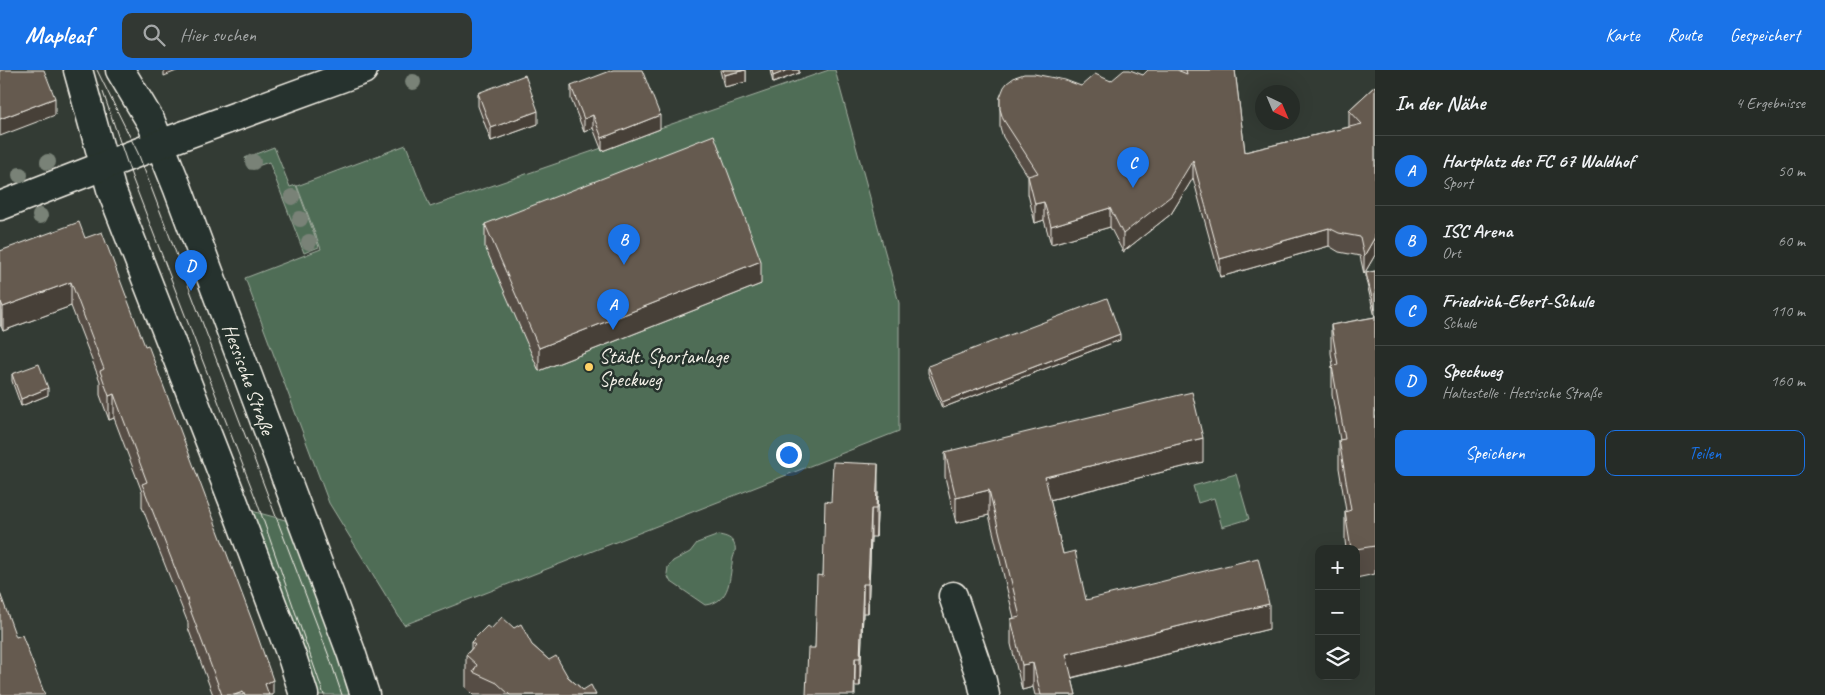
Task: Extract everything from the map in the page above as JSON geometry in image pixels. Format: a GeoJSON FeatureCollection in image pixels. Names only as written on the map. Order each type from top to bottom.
{"type":"FeatureCollection","features":[{"type":"Feature","properties":{"kind":"street"},"geometry":{"type":"LineString","coordinates":[[78,70],[111,189],[234,503],[293,660],[304,695]]}},
{"type":"Feature","properties":{"kind":"street","name":"Hessische Straße"},"geometry":{"type":"LineString","coordinates":[[120,70],[151,122],[182,198],[365,695]]}},
{"type":"Feature","properties":{"kind":"street"},"geometry":{"type":"LineString","coordinates":[[0,206],[160,144],[363,70]]}},
{"type":"Feature","properties":{"kind":"street"},"geometry":{"type":"LineString","coordinates":[[953,596],[982,681],[984,695]]}},
{"type":"Feature","properties":{"kind":"green space","name":"Städt. Sportanlage Speckweg"},"geometry":{"type":"Polygon","coordinates":[[[829,70],[835,70],[899,303],[899,431],[404,625],[329,503],[245,278],[321,249],[297,186],[406,145],[430,207],[829,70]]]}},
{"type":"Feature","properties":{"kind":"green space"},"geometry":{"type":"Polygon","coordinates":[[[274,147],[290,187],[296,185],[319,247],[304,253],[269,162],[249,169],[245,158],[274,147]]]}},
{"type":"Feature","properties":{"kind":"green space"},"geometry":{"type":"Polygon","coordinates":[[[1236,474],[1249,519],[1222,527],[1214,498],[1198,503],[1193,486],[1236,474]]]}},
{"type":"Feature","properties":{"kind":"green space"},"geometry":{"type":"Polygon","coordinates":[[[248,510],[289,521],[352,695],[315,695],[248,510]]]}},
{"type":"Feature","properties":{"kind":"green space"},"geometry":{"type":"Polygon","coordinates":[[[719,535],[730,539],[735,546],[730,580],[725,594],[720,599],[705,605],[670,581],[667,574],[668,567],[673,561],[690,552],[697,543],[719,535]]]}},
{"type":"Feature","properties":{"kind":"building"},"geometry":{"type":"Polygon","coordinates":[[[0,70],[44,70],[55,98],[0,119],[0,70]]]}},
{"type":"Feature","properties":{"kind":"building"},"geometry":{"type":"Polygon","coordinates":[[[613,70],[642,70],[660,115],[602,138],[593,115],[584,119],[571,86],[613,70]]]}},
{"type":"Feature","properties":{"kind":"building"},"geometry":{"type":"Polygon","coordinates":[[[723,70],[745,70],[724,75],[723,70]]]}},
{"type":"Feature","properties":{"kind":"building"},"geometry":{"type":"Polygon","coordinates":[[[772,70],[788,70],[773,76],[772,70]]]}},
{"type":"Feature","properties":{"kind":"building"},"geometry":{"type":"Polygon","coordinates":[[[1124,70],[1130,70],[1143,75],[1148,70],[1177,70],[1187,74],[1186,70],[1235,70],[1245,152],[1362,124],[1349,110],[1375,86],[1375,237],[1364,256],[1360,237],[1339,233],[1329,228],[1220,259],[1193,160],[1171,196],[1123,234],[1110,208],[1051,226],[1044,202],[1035,204],[1028,176],[1038,173],[1003,119],[1000,109],[1000,97],[1004,87],[1015,77],[1024,74],[1065,80],[1081,86],[1095,74],[1111,81],[1124,70]]]}},
{"type":"Feature","properties":{"kind":"building"},"geometry":{"type":"Polygon","coordinates":[[[525,75],[538,111],[491,128],[478,93],[525,75]]]}},
{"type":"Feature","properties":{"kind":"building"},"geometry":{"type":"Polygon","coordinates":[[[714,135],[761,261],[539,348],[485,224],[714,135]]]}},
{"type":"Feature","properties":{"kind":"building"},"geometry":{"type":"Polygon","coordinates":[[[79,222],[85,238],[102,232],[145,346],[148,345],[273,680],[265,684],[269,695],[245,695],[243,692],[234,695],[222,695],[142,484],[147,482],[114,394],[109,396],[100,371],[104,369],[71,282],[3,307],[0,303],[0,251],[79,222]]]}},
{"type":"Feature","properties":{"kind":"building"},"geometry":{"type":"Polygon","coordinates":[[[1375,271],[1375,310],[1366,273],[1375,271]]]}},
{"type":"Feature","properties":{"kind":"building"},"geometry":{"type":"Polygon","coordinates":[[[1107,298],[1120,334],[942,402],[928,366],[1107,298]]]}},
{"type":"Feature","properties":{"kind":"building"},"geometry":{"type":"Polygon","coordinates":[[[1375,317],[1375,546],[1360,548],[1360,545],[1350,545],[1345,512],[1351,510],[1339,440],[1345,439],[1332,366],[1338,365],[1331,325],[1375,317]]]}},
{"type":"Feature","properties":{"kind":"building"},"geometry":{"type":"Polygon","coordinates":[[[39,364],[48,388],[21,399],[12,374],[39,364]]]}},
{"type":"Feature","properties":{"kind":"building"},"geometry":{"type":"Polygon","coordinates":[[[1192,392],[1203,438],[1045,477],[1063,554],[1075,551],[1086,600],[1258,558],[1269,604],[1066,654],[1076,695],[1041,695],[1033,663],[1022,665],[1011,619],[1020,617],[989,490],[956,498],[945,452],[1192,392]]]}},
{"type":"Feature","properties":{"kind":"building"},"geometry":{"type":"Polygon","coordinates":[[[833,462],[878,464],[876,509],[871,509],[868,584],[863,584],[860,658],[855,658],[854,695],[806,695],[808,648],[815,648],[817,575],[823,576],[825,501],[831,502],[833,462]]]}},
{"type":"Feature","properties":{"kind":"building"},"geometry":{"type":"Polygon","coordinates":[[[0,593],[16,637],[22,635],[45,695],[0,695],[0,593]]]}},
{"type":"Feature","properties":{"kind":"building"},"geometry":{"type":"Polygon","coordinates":[[[502,617],[514,628],[521,624],[532,645],[549,660],[556,656],[568,677],[583,690],[591,685],[596,695],[510,695],[497,683],[473,672],[477,665],[466,655],[475,645],[471,642],[487,626],[491,629],[502,617]]]}},
{"type":"Feature","properties":{"kind":"tram line"},"geometry":{"type":"LineString","coordinates":[[97,70],[138,153],[342,695]]}},
{"type":"Feature","properties":{"kind":"tram line"},"geometry":{"type":"LineString","coordinates":[[103,92],[133,180],[257,502],[324,695]]}},
{"type":"Feature","properties":{"kind":"place","name":"Friedrich-Ebert-Schule"},"geometry":{"type":"Point","coordinates":[1133,188]}},
{"type":"Feature","properties":{"kind":"place","name":"ISC Arena"},"geometry":{"type":"Point","coordinates":[624,265]}},
{"type":"Feature","properties":{"kind":"place","name":"Speckweg"},"geometry":{"type":"Point","coordinates":[191,291]}},
{"type":"Feature","properties":{"kind":"place","name":"Hartplatz des FC 67 Waldhof"},"geometry":{"type":"Point","coordinates":[613,330]}},
{"type":"Feature","properties":{"kind":"place","name":"Städt. Sportanlage Speckweg"},"geometry":{"type":"Point","coordinates":[589,367]}}]}
